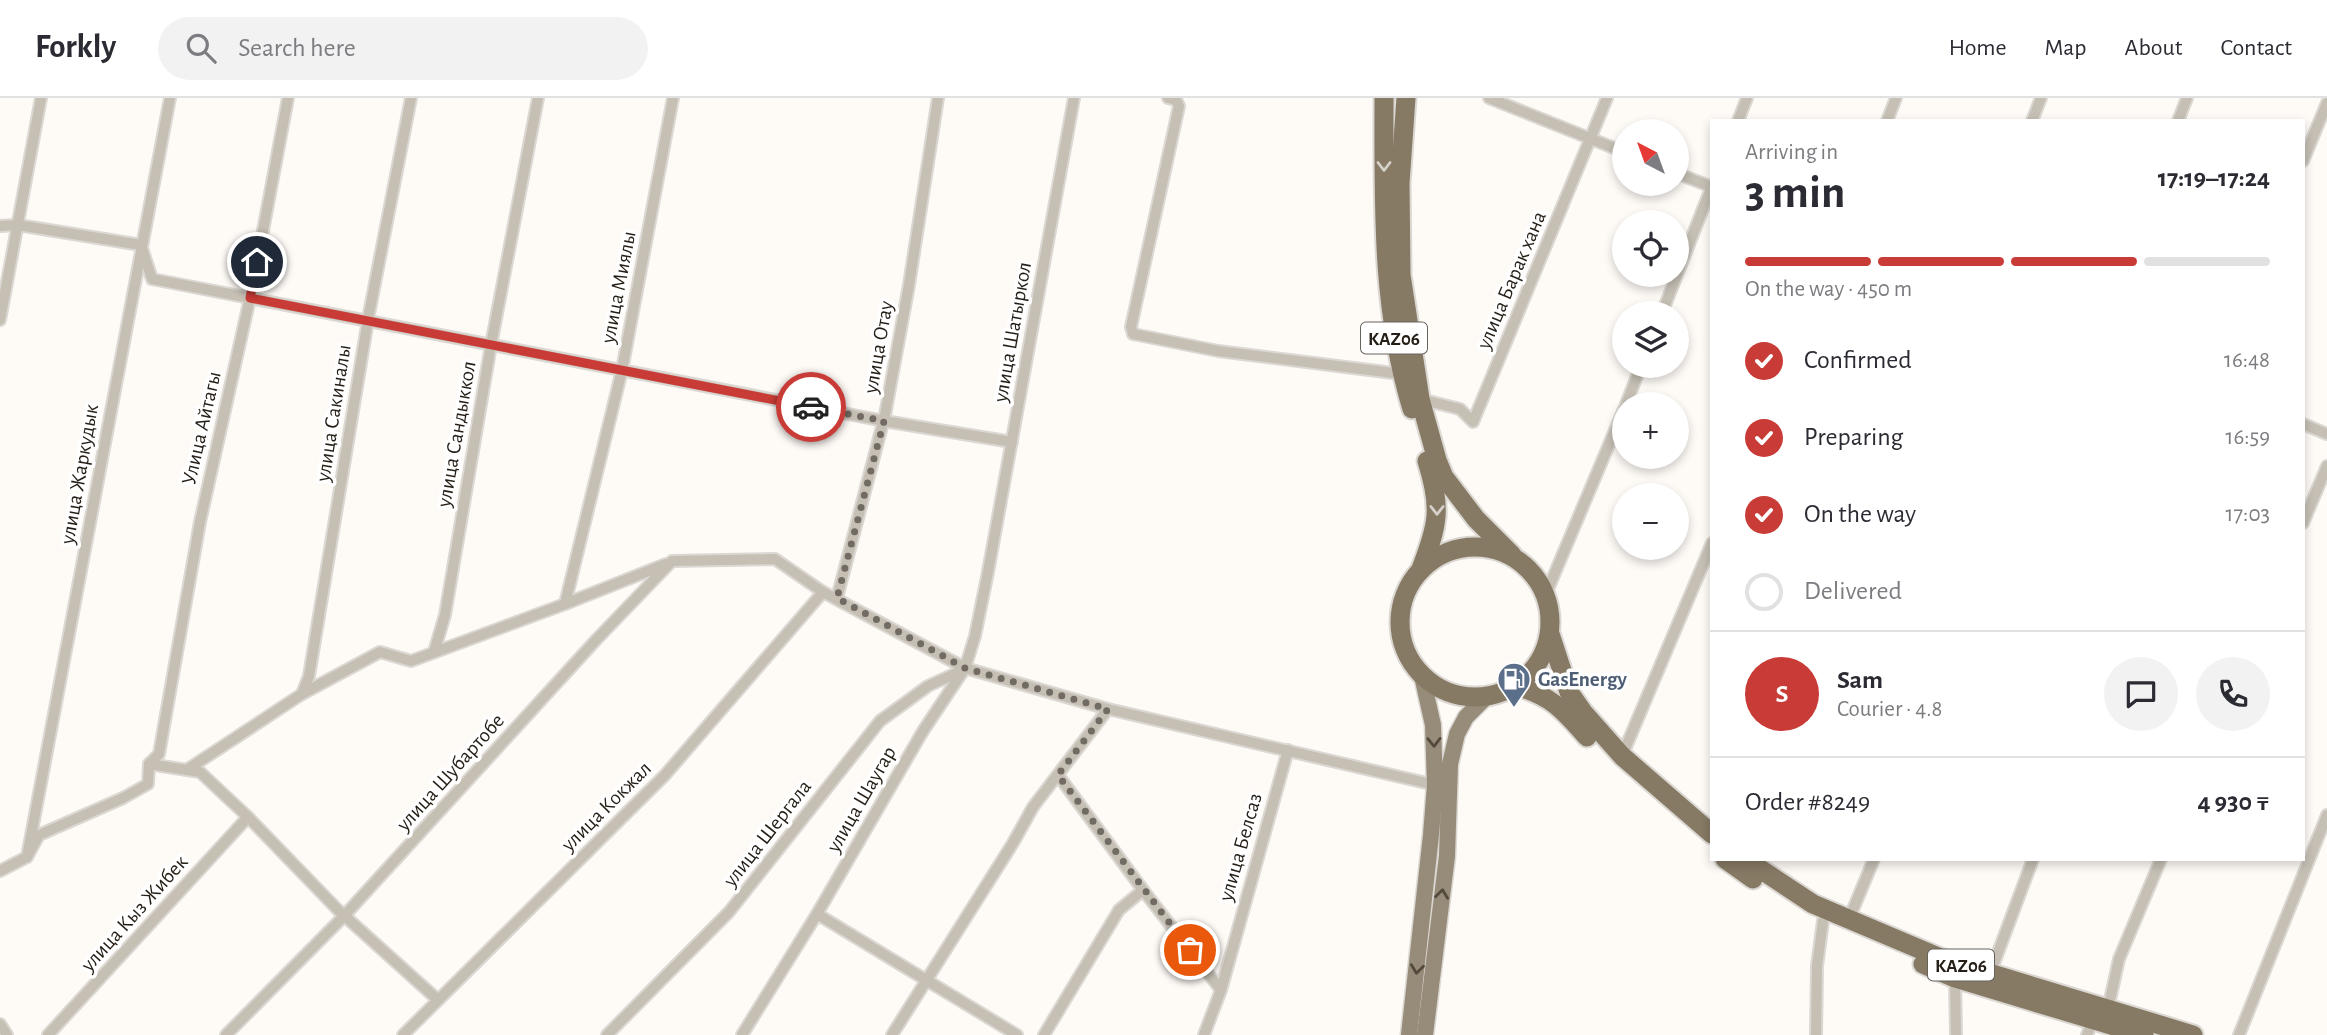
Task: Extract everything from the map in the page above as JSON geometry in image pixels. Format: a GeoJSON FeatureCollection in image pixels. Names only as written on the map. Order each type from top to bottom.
{"type":"FeatureCollection","features":[{"type":"Feature","properties":{"kind":"highway","name":"KАZ06"},"geometry":{"type":"LineString","coordinates":[[1384,98],[1384,233],[1390,317],[1401,374],[1437,498],[1437,524],[1421,569],[1407,589],[1400,611],[1401,635],[1408,657],[1422,676],[1440,689],[1462,697],[1486,697],[1516,686],[1532,672],[1543,654],[1550,634]]}},
{"type":"Feature","properties":{"kind":"highway","name":"KАZ06"},"geometry":{"type":"LineString","coordinates":[[1406,98],[1400,183],[1401,275],[1420,399],[1444,477],[1476,519],[1532,572],[1546,594],[1550,634],[1569,692],[1583,712],[1622,757],[1710,832]]}},
{"type":"Feature","properties":{"kind":"highway"},"geometry":{"type":"LineString","coordinates":[[1421,569],[1441,555],[1464,547],[1489,547],[1512,555]]}},
{"type":"Feature","properties":{"kind":"highway"},"geometry":{"type":"LineString","coordinates":[[1516,686],[1538,692],[1552,701],[1618,771],[1710,847]]}},
{"type":"Feature","properties":{"kind":"highway","name":"KАZ06"},"geometry":{"type":"LineString","coordinates":[[1728,861],[1775,894],[1823,921],[1955,978],[2144,1035]]}},
{"type":"Feature","properties":{"kind":"highway","name":"KАZ06"},"geometry":{"type":"LineString","coordinates":[[1748,861],[1813,904],[1943,959],[1990,974],[2096,1021],[2193,1035]]}},
{"type":"Feature","properties":{"kind":"main road"},"geometry":{"type":"LineString","coordinates":[[1409,1035],[1432,835],[1435,785],[1433,725],[1422,676]]}},
{"type":"Feature","properties":{"kind":"main road"},"geometry":{"type":"LineString","coordinates":[[1425,1035],[1447,856],[1450,764],[1457,734],[1466,717],[1486,697]]}},
{"type":"Feature","properties":{"kind":"street"},"geometry":{"type":"LineString","coordinates":[[0,320],[41,98]]}},
{"type":"Feature","properties":{"kind":"street","name":"улица Жаркудык"},"geometry":{"type":"LineString","coordinates":[[27,857],[170,98]]}},
{"type":"Feature","properties":{"kind":"street","name":"Улица Айтагы"},"geometry":{"type":"LineString","coordinates":[[0,871],[27,857],[39,835],[123,798],[148,783],[149,764],[159,754],[200,522],[250,298],[288,98]]}},
{"type":"Feature","properties":{"kind":"street","name":"улица Сакиналы"},"geometry":{"type":"LineString","coordinates":[[302,694],[309,676],[368,321],[411,98]]}},
{"type":"Feature","properties":{"kind":"street","name":"улица Сандыккол"},"geometry":{"type":"LineString","coordinates":[[434,652],[445,615],[491,345],[538,98]]}},
{"type":"Feature","properties":{"kind":"street","name":"улица Миялы"},"geometry":{"type":"LineString","coordinates":[[565,604],[622,370],[673,98]]}},
{"type":"Feature","properties":{"kind":"street","name":"улица Отау"},"geometry":{"type":"LineString","coordinates":[[837,598],[884,421],[909,285],[938,98]]}},
{"type":"Feature","properties":{"kind":"street","name":"улица Шатыркол"},"geometry":{"type":"LineString","coordinates":[[988,572],[1074,98]]}},
{"type":"Feature","properties":{"kind":"street"},"geometry":{"type":"LineString","coordinates":[[1168,98],[1176,100],[1179,106],[1131,327],[1133,334],[1218,351],[1401,374]]}},
{"type":"Feature","properties":{"kind":"street"},"geometry":{"type":"LineString","coordinates":[[1489,98],[1612,147]]}},
{"type":"Feature","properties":{"kind":"street","name":"улица Барак хана"},"geometry":{"type":"LineString","coordinates":[[1420,399],[1460,409],[1473,422],[1607,98]]}},
{"type":"Feature","properties":{"kind":"street"},"geometry":{"type":"LineString","coordinates":[[1739,119],[1747,98]]}},
{"type":"Feature","properties":{"kind":"street"},"geometry":{"type":"LineString","coordinates":[[1888,119],[1896,98]]}},
{"type":"Feature","properties":{"kind":"street"},"geometry":{"type":"LineString","coordinates":[[2033,119],[2041,98]]}},
{"type":"Feature","properties":{"kind":"street"},"geometry":{"type":"LineString","coordinates":[[2179,119],[2187,98]]}},
{"type":"Feature","properties":{"kind":"street"},"geometry":{"type":"LineString","coordinates":[[2305,156],[2327,103]]}},
{"type":"Feature","properties":{"kind":"street"},"geometry":{"type":"LineString","coordinates":[[1689,178],[1710,187]]}},
{"type":"Feature","properties":{"kind":"street"},"geometry":{"type":"LineString","coordinates":[[1667,301],[1710,190]]}},
{"type":"Feature","properties":{"kind":"street"},"geometry":{"type":"LineString","coordinates":[[0,226],[18,225],[141,244],[152,279],[884,421],[1012,442]]}},
{"type":"Feature","properties":{"kind":"street"},"geometry":{"type":"LineString","coordinates":[[2305,425],[2327,434]]}},
{"type":"Feature","properties":{"kind":"street"},"geometry":{"type":"LineString","coordinates":[[1546,594],[1612,438]]}},
{"type":"Feature","properties":{"kind":"street"},"geometry":{"type":"LineString","coordinates":[[2305,518],[2327,466]]}},
{"type":"Feature","properties":{"kind":"street"},"geometry":{"type":"LineString","coordinates":[[1622,757],[1710,548]]}},
{"type":"Feature","properties":{"kind":"street"},"geometry":{"type":"LineString","coordinates":[[188,769],[302,694],[380,652],[411,661],[672,561],[775,559],[823,592],[965,668],[1108,709],[1435,785]]}},
{"type":"Feature","properties":{"kind":"street","name":"улица Шубартобе"},"geometry":{"type":"LineString","coordinates":[[226,1035],[344,916],[672,561]]}},
{"type":"Feature","properties":{"kind":"street","name":"улица Шаугар"},"geometry":{"type":"LineString","coordinates":[[741,1035],[817,914],[923,731],[965,668],[975,636],[988,572]]}},
{"type":"Feature","properties":{"kind":"street","name":"улица Кокжал"},"geometry":{"type":"LineString","coordinates":[[404,1035],[664,775],[823,592]]}},
{"type":"Feature","properties":{"kind":"street","name":"улица Шергала"},"geometry":{"type":"LineString","coordinates":[[607,1035],[729,912],[880,721],[928,686],[965,668]]}},
{"type":"Feature","properties":{"kind":"street"},"geometry":{"type":"LineString","coordinates":[[892,1035],[1033,807],[1108,709]]}},
{"type":"Feature","properties":{"kind":"street","name":"улица Белсаз"},"geometry":{"type":"LineString","coordinates":[[1204,1035],[1221,990],[1288,750]]}},
{"type":"Feature","properties":{"kind":"street"},"geometry":{"type":"LineString","coordinates":[[149,764],[200,772],[248,817],[344,916],[438,1000]]}},
{"type":"Feature","properties":{"kind":"street"},"geometry":{"type":"LineString","coordinates":[[1058,775],[1221,990]]}},
{"type":"Feature","properties":{"kind":"street"},"geometry":{"type":"LineString","coordinates":[[2239,1035],[2327,815]]}},
{"type":"Feature","properties":{"kind":"street","name":"улица Кыз Жибек"},"geometry":{"type":"LineString","coordinates":[[48,1035],[248,817]]}},
{"type":"Feature","properties":{"kind":"street"},"geometry":{"type":"LineString","coordinates":[[1849,919],[1873,861]]}},
{"type":"Feature","properties":{"kind":"street"},"geometry":{"type":"LineString","coordinates":[[1990,974],[2032,861]]}},
{"type":"Feature","properties":{"kind":"street"},"geometry":{"type":"LineString","coordinates":[[2096,1021],[2160,861]]}},
{"type":"Feature","properties":{"kind":"street"},"geometry":{"type":"LineString","coordinates":[[1044,1035],[1119,910],[1143,890]]}},
{"type":"Feature","properties":{"kind":"street"},"geometry":{"type":"LineString","coordinates":[[817,914],[1017,1035]]}},
{"type":"Feature","properties":{"kind":"street"},"geometry":{"type":"LineString","coordinates":[[1816,1035],[1817,966],[1823,921]]}},
{"type":"Feature","properties":{"kind":"street"},"geometry":{"type":"LineString","coordinates":[[1955,978],[1956,1035]]}},
{"type":"Feature","properties":{"kind":"street"},"geometry":{"type":"LineString","coordinates":[[0,1024],[7,1035]]}},
{"type":"Feature","properties":{"kind":"way so far"},"geometry":{"type":"LineString","coordinates":[[811,407],[884,421],[837,598],[965,668],[1108,709],[1058,775],[1190,950]]}},
{"type":"Feature","properties":{"kind":"place","name":"GasEnergy"},"geometry":{"type":"Point","coordinates":[1514,709]}},
{"type":"Feature","properties":{"kind":"route"},"geometry":{"type":"LineString","coordinates":[[257,262],[250,298],[811,407]]}}]}
